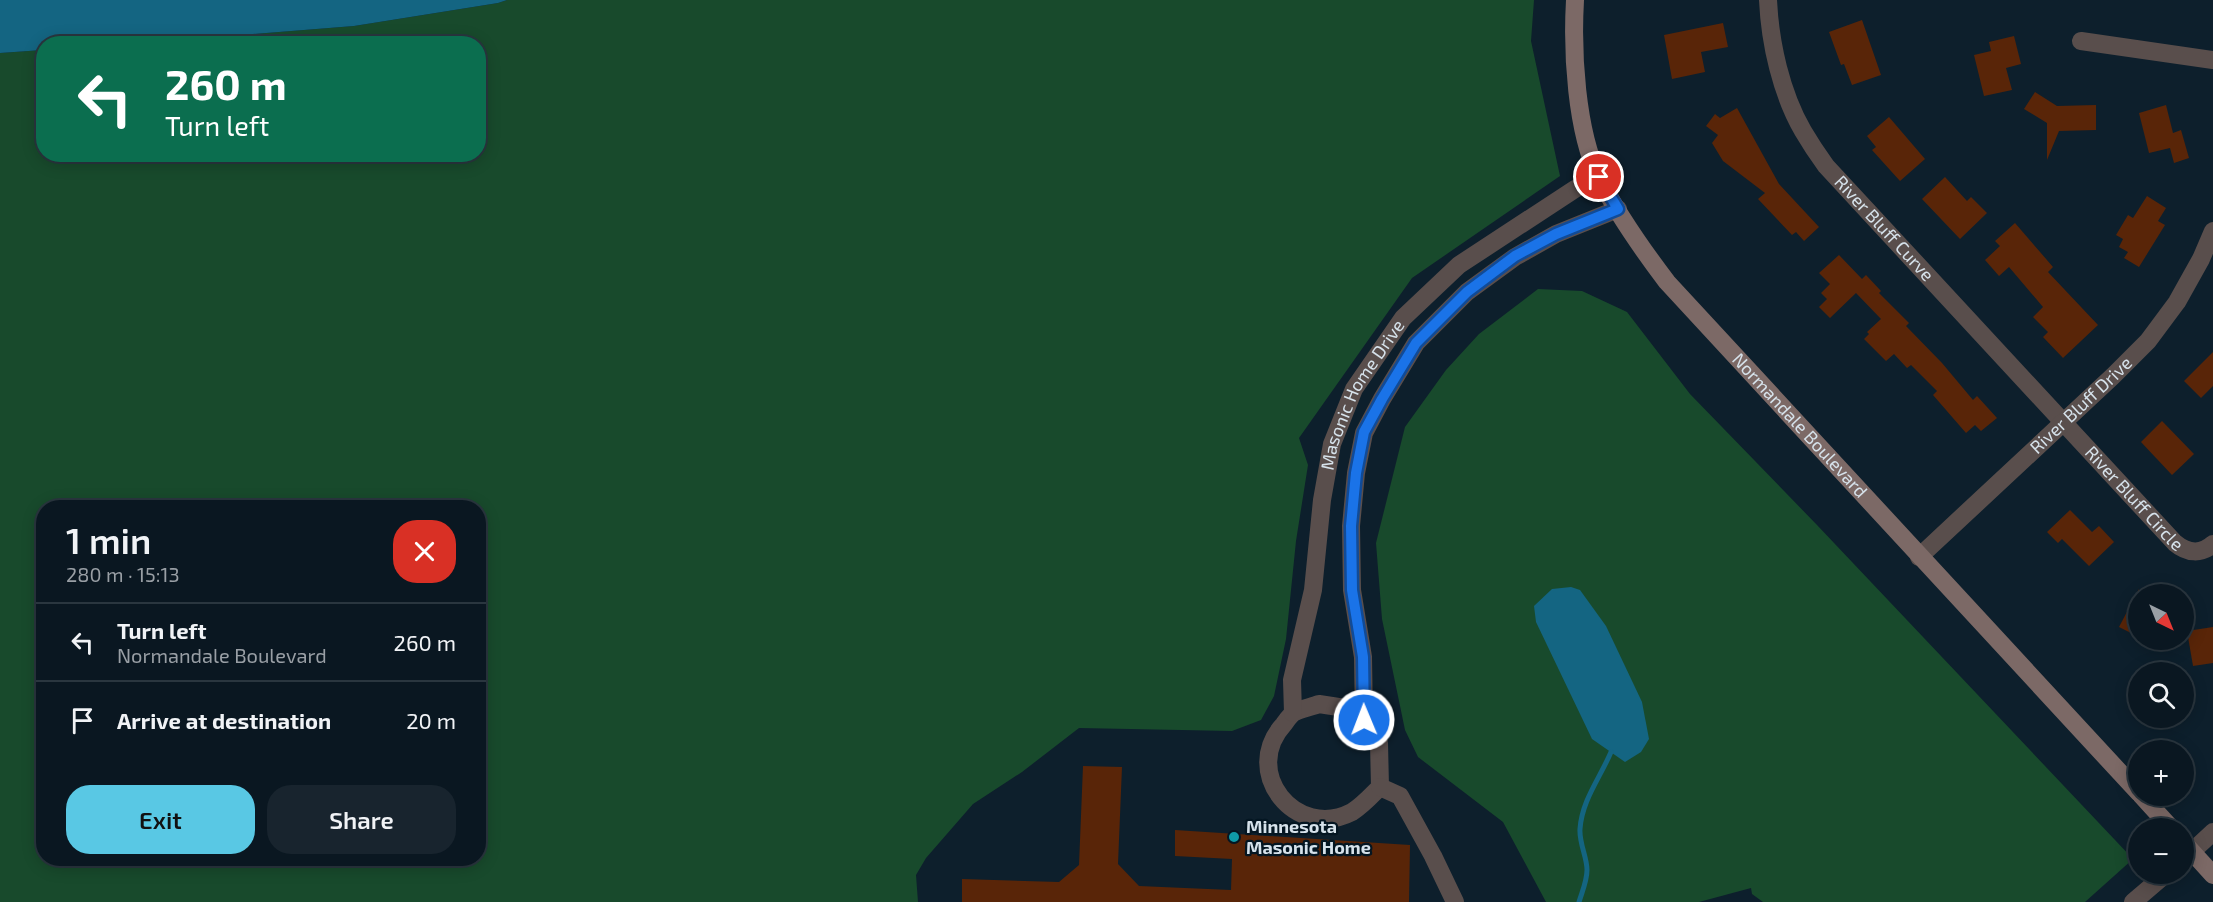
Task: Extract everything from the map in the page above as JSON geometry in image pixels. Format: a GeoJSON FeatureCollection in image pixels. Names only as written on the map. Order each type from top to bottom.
{"type":"FeatureCollection","features":[{"type":"Feature","properties":{"kind":"street","name":"Normandale Boulevard"},"geometry":{"type":"LineString","coordinates":[[1575,0],[1577,76],[1590,153],[1599,177],[1637,243],[1667,282],[2128,781]]}},
{"type":"Feature","properties":{"kind":"street","name":"River Bluff Curve"},"geometry":{"type":"LineString","coordinates":[[1768,0],[1774,46],[1785,89],[1802,129],[1826,166],[1855,200],[2064,422]]}},
{"type":"Feature","properties":{"kind":"street"},"geometry":{"type":"LineString","coordinates":[[2081,42],[2213,60]]}},
{"type":"Feature","properties":{"kind":"street","name":"Masonic Home Drive"},"geometry":{"type":"LineString","coordinates":[[1293,713],[1292,680],[1313,590],[1322,500],[1332,444],[1354,389],[1403,318],[1460,265],[1575,189],[1599,177]]}},
{"type":"Feature","properties":{"kind":"street","name":"Masonic Home Drive"},"geometry":{"type":"LineString","coordinates":[[1364,720],[1363,657],[1352,590],[1351,526],[1356,473],[1364,432],[1416,343],[1467,292],[1515,256],[1556,234],[1618,209]]}},
{"type":"Feature","properties":{"kind":"street","name":"River Bluff Drive"},"geometry":{"type":"LineString","coordinates":[[1919,556],[2148,341],[2177,302],[2201,259],[2213,231]]}},
{"type":"Feature","properties":{"kind":"street","name":"River Bluff Circle"},"geometry":{"type":"LineString","coordinates":[[2064,422],[2175,543],[2184,550],[2195,551],[2207,549],[2213,544]]}},
{"type":"Feature","properties":{"kind":"street"},"geometry":{"type":"LineString","coordinates":[[1319,704],[1345,708],[1364,720],[1379,743],[1380,787],[1353,811],[1326,819],[1304,816],[1281,800],[1269,778],[1267,761],[1273,735],[1293,713],[1319,704]]}},
{"type":"Feature","properties":{"kind":"street"},"geometry":{"type":"LineString","coordinates":[[1380,787],[1400,796],[1455,902]]}},
{"type":"Feature","properties":{"kind":"street","name":"Normandale Boulevard"},"geometry":{"type":"LineString","coordinates":[[2151,806],[2162,818]]}},
{"type":"Feature","properties":{"kind":"street"},"geometry":{"type":"LineString","coordinates":[[2194,846],[2213,832]]}},
{"type":"Feature","properties":{"kind":"street"},"geometry":{"type":"LineString","coordinates":[[2194,857],[2213,875]]}},
{"type":"Feature","properties":{"kind":"street"},"geometry":{"type":"LineString","coordinates":[[2133,902],[2154,884]]}},
{"type":"Feature","properties":{"kind":"green space"},"geometry":{"type":"Polygon","coordinates":[[[507,0],[1534,0],[1531,41],[1560,176],[1412,278],[1299,438],[1308,465],[1296,541],[1286,639],[1274,696],[1261,720],[1232,731],[1079,728],[1022,772],[973,804],[926,858],[916,875],[918,902],[0,902],[0,53],[36,50],[36,162],[486,162],[486,36],[228,36],[354,26],[507,0]]]}},
{"type":"Feature","properties":{"kind":"green space"},"geometry":{"type":"Polygon","coordinates":[[[1538,289],[1582,291],[1627,312],[1690,394],[2128,854],[2128,863],[2085,902],[1763,902],[1752,894],[1751,888],[1699,902],[1546,902],[1503,822],[1418,757],[1405,730],[1382,619],[1376,543],[1405,427],[1446,370],[1479,334],[1538,289]]]}},
{"type":"Feature","properties":{"kind":"water"},"geometry":{"type":"Polygon","coordinates":[[[0,0],[507,0],[354,26],[228,36],[36,36],[36,50],[0,53],[0,0]]]}},
{"type":"Feature","properties":{"kind":"water"},"geometry":{"type":"Polygon","coordinates":[[[1571,587],[1580,590],[1606,626],[1642,702],[1649,739],[1641,752],[1625,762],[1592,739],[1536,622],[1534,606],[1552,589],[1571,587]]]}},
{"type":"Feature","properties":{"kind":"building"},"geometry":{"type":"Polygon","coordinates":[[[1862,20],[1881,75],[1852,85],[1844,64],[1841,65],[1829,32],[1862,20]]]}},
{"type":"Feature","properties":{"kind":"building"},"geometry":{"type":"Polygon","coordinates":[[[1723,23],[1728,47],[1701,52],[1705,72],[1672,79],[1664,35],[1723,23]]]}},
{"type":"Feature","properties":{"kind":"building"},"geometry":{"type":"Polygon","coordinates":[[[2014,36],[2021,64],[2006,68],[2012,90],[1984,96],[1974,55],[1991,51],[1989,42],[2014,36]]]}},
{"type":"Feature","properties":{"kind":"building"},"geometry":{"type":"Polygon","coordinates":[[[2035,92],[2057,106],[2096,105],[2096,130],[2059,131],[2047,160],[2047,123],[2024,109],[2035,92]]]}},
{"type":"Feature","properties":{"kind":"building"},"geometry":{"type":"Polygon","coordinates":[[[2166,105],[2173,133],[2181,130],[2189,158],[2174,163],[2170,148],[2149,153],[2139,113],[2166,105]]]}},
{"type":"Feature","properties":{"kind":"building"},"geometry":{"type":"Polygon","coordinates":[[[1737,108],[1779,184],[1819,227],[1804,241],[1796,232],[1792,235],[1758,199],[1765,193],[1723,161],[1712,143],[1718,135],[1706,126],[1715,114],[1720,118],[1737,108]]]}},
{"type":"Feature","properties":{"kind":"building"},"geometry":{"type":"Polygon","coordinates":[[[1889,117],[1925,159],[1900,181],[1872,150],[1876,147],[1867,136],[1889,117]]]}},
{"type":"Feature","properties":{"kind":"building"},"geometry":{"type":"Polygon","coordinates":[[[1945,177],[1967,201],[1971,197],[1987,213],[1960,239],[1922,199],[1945,177]]]}},
{"type":"Feature","properties":{"kind":"building"},"geometry":{"type":"Polygon","coordinates":[[[2147,196],[2166,208],[2158,221],[2165,225],[2139,267],[2124,258],[2128,252],[2119,247],[2123,239],[2116,235],[2128,215],[2133,218],[2147,196]]]}},
{"type":"Feature","properties":{"kind":"building"},"geometry":{"type":"Polygon","coordinates":[[[2015,223],[2053,267],[2048,272],[2098,325],[2063,358],[2043,337],[2048,332],[2033,317],[2043,307],[2009,267],[1999,276],[1985,260],[2000,246],[1995,241],[2015,223]]]}},
{"type":"Feature","properties":{"kind":"building"},"geometry":{"type":"Polygon","coordinates":[[[1839,255],[1862,279],[1866,275],[1881,291],[1879,293],[1909,323],[1906,326],[1942,363],[1973,400],[1977,396],[1997,418],[1981,431],[1975,425],[1966,433],[1933,395],[1937,391],[1911,365],[1907,368],[1894,354],[1886,361],[1864,339],[1869,334],[1867,332],[1881,319],[1856,293],[1830,318],[1819,307],[1827,299],[1821,293],[1830,284],[1819,273],[1839,255]]]}},
{"type":"Feature","properties":{"kind":"building"},"geometry":{"type":"Polygon","coordinates":[[[2213,352],[2213,386],[2201,398],[2184,381],[2213,352]]]}},
{"type":"Feature","properties":{"kind":"building"},"geometry":{"type":"Polygon","coordinates":[[[2162,421],[2194,454],[2172,475],[2141,442],[2162,421]]]}},
{"type":"Feature","properties":{"kind":"building"},"geometry":{"type":"Polygon","coordinates":[[[2070,510],[2092,532],[2099,526],[2114,542],[2089,566],[2062,539],[2058,543],[2047,532],[2070,510]]]}},
{"type":"Feature","properties":{"kind":"building"},"geometry":{"type":"Polygon","coordinates":[[[2128,610],[2128,632],[2119,627],[2128,610]]]}},
{"type":"Feature","properties":{"kind":"building"},"geometry":{"type":"Polygon","coordinates":[[[2213,627],[2213,663],[2194,666],[2190,650],[2194,650],[2194,630],[2213,627]]]}},
{"type":"Feature","properties":{"kind":"building","name":"Minnesota Masonic Home"},"geometry":{"type":"Polygon","coordinates":[[[1083,766],[1122,767],[1118,864],[1139,886],[1231,890],[1232,859],[1175,856],[1175,830],[1410,845],[1409,902],[962,902],[962,879],[1059,882],[1079,865],[1083,766]]]}},
{"type":"Feature","properties":{"kind":"waterway"},"geometry":{"type":"LineString","coordinates":[[1579,902],[1587,870],[1580,834],[1581,818],[1611,752]]}},
{"type":"Feature","properties":{"kind":"place","name":"Minnesota Masonic Home"},"geometry":{"type":"Point","coordinates":[1234,837]}},
{"type":"Feature","properties":{"kind":"route"},"geometry":{"type":"LineString","coordinates":[[1364,720],[1363,657],[1352,590],[1351,526],[1356,473],[1364,432],[1416,343],[1467,292],[1515,256],[1556,234],[1618,209],[1599,177]]}}]}
